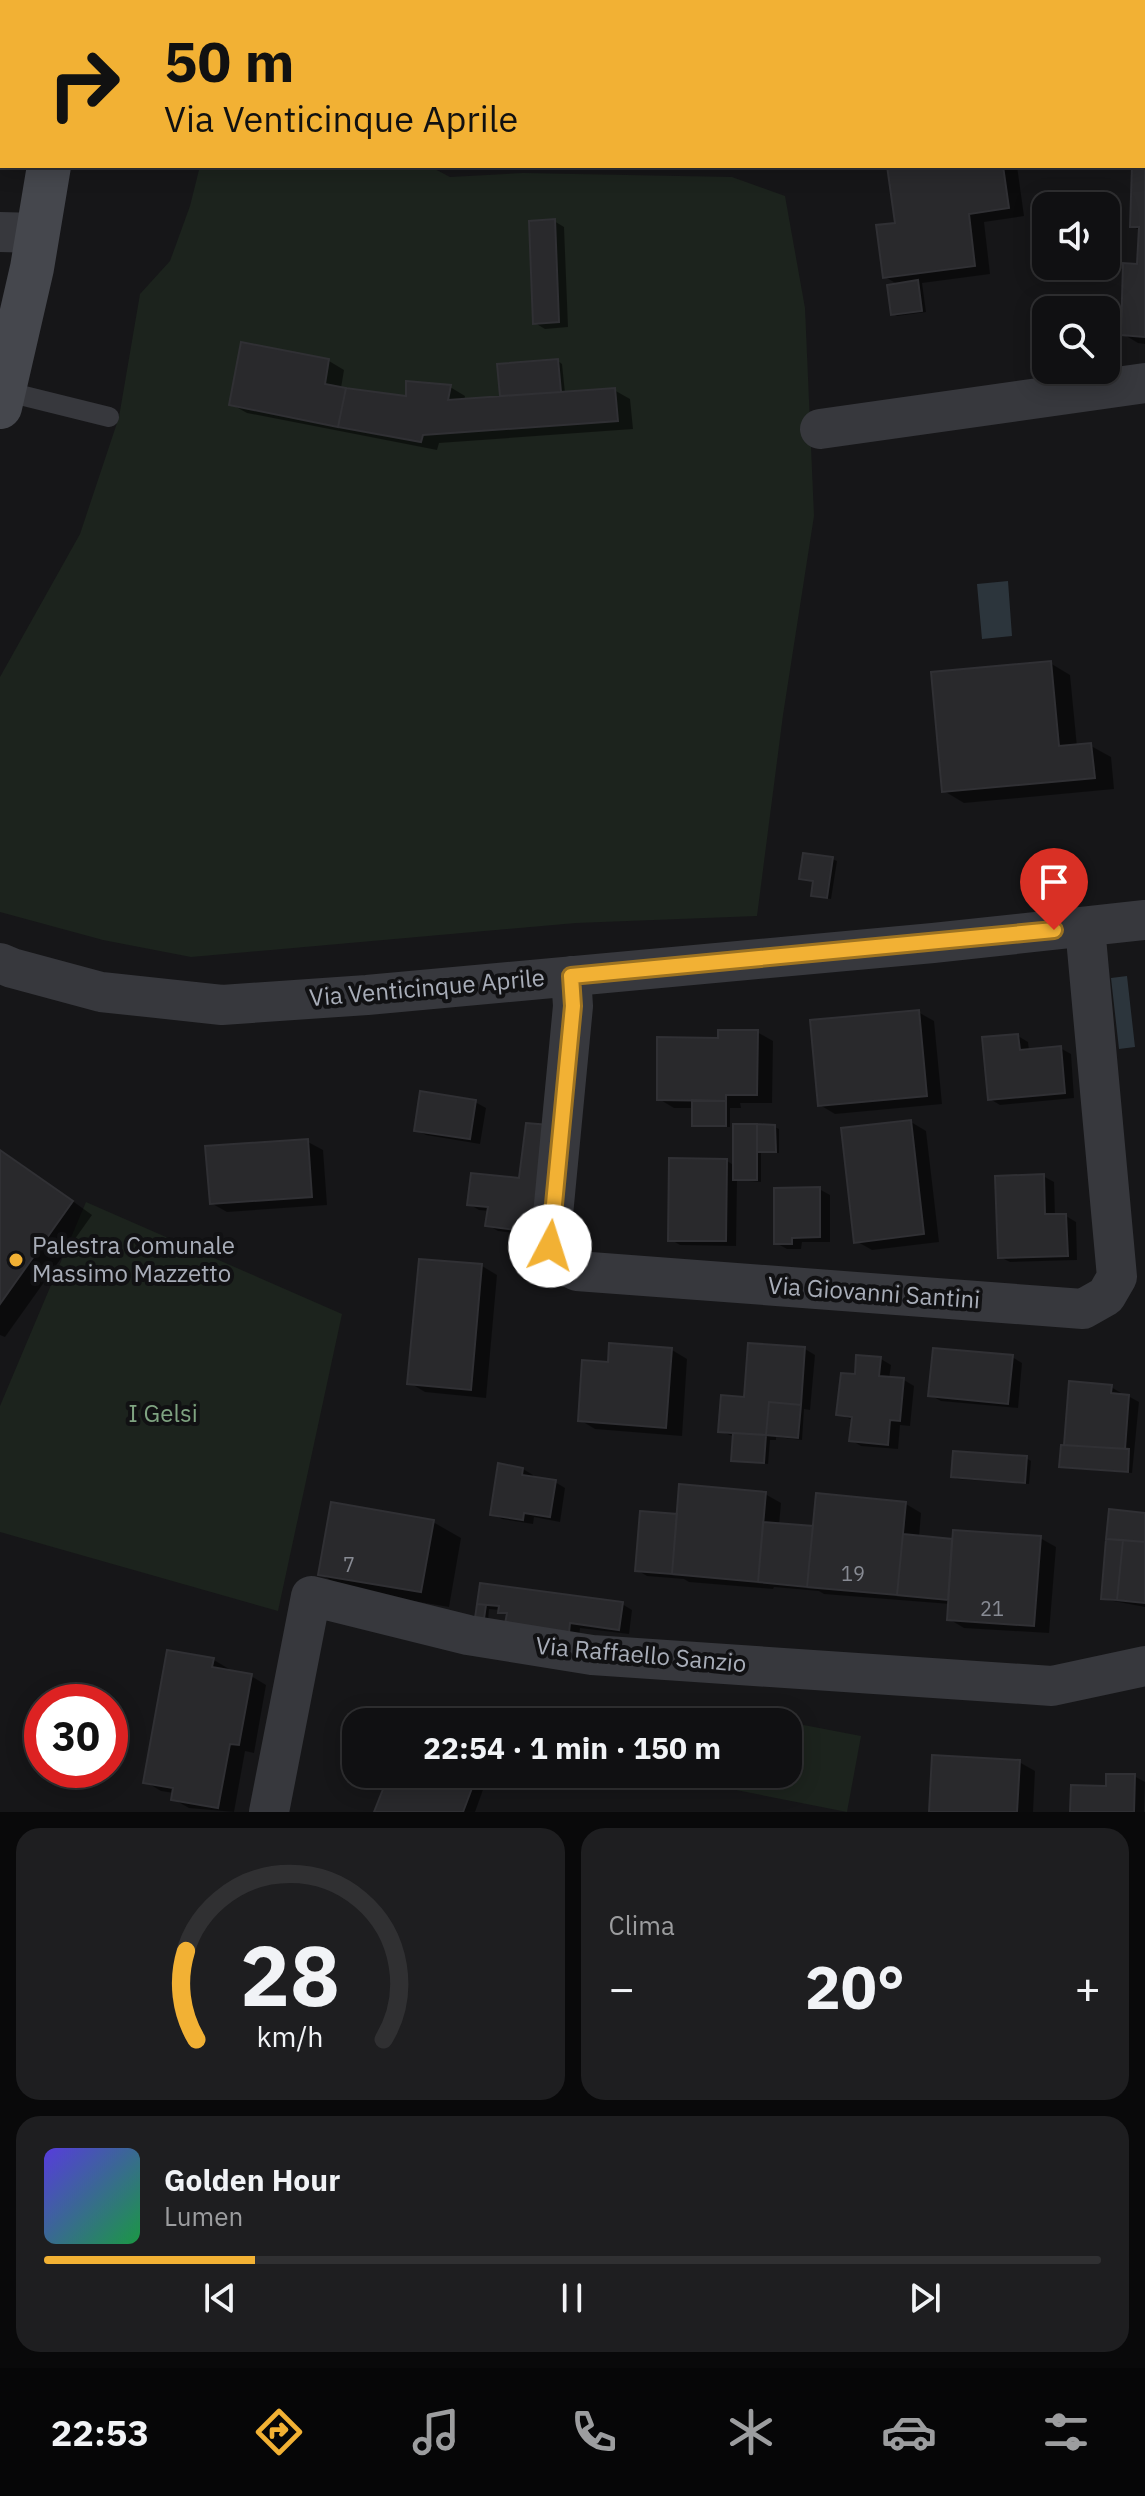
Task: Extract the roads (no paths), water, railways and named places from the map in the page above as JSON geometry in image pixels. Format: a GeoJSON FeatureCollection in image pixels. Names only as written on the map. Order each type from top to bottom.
{"type":"FeatureCollection","features":[{"type":"Feature","properties":{"kind":"street"},"geometry":{"type":"LineString","coordinates":[[2,399],[19,233],[48,168]]}},
{"type":"Feature","properties":{"kind":"street"},"geometry":{"type":"LineString","coordinates":[[820,429],[1145,383]]}},
{"type":"Feature","properties":{"kind":"street","name":"Via Venticinque Aprile"},"geometry":{"type":"LineString","coordinates":[[0,963],[101,992],[222,1005],[367,995],[1145,920]]}},
{"type":"Feature","properties":{"kind":"street","name":"Via Giovanni Santini"},"geometry":{"type":"LineString","coordinates":[[571,976],[573,1006],[550,1246],[558,1262],[577,1271],[1083,1309],[1106,1296],[1117,1277],[1085,927]]}},
{"type":"Feature","properties":{"kind":"street","name":"Via Raffaello Sanzio"},"geometry":{"type":"LineString","coordinates":[[269,1812],[311,1596],[468,1635],[592,1655],[1052,1686],[1137,1665],[1145,1666]]}},
{"type":"Feature","properties":{"kind":"lane"},"geometry":{"type":"LineString","coordinates":[[2,399],[109,417]]}},
{"type":"Feature","properties":{"kind":"place","name":"Palestra Comunale Massimo Mazzetto"},"geometry":{"type":"Point","coordinates":[16,1260]}},
{"type":"Feature","properties":{"kind":"park label","name":"I Gelsi"},"geometry":{"type":"Point","coordinates":[163,1414]}}]}
